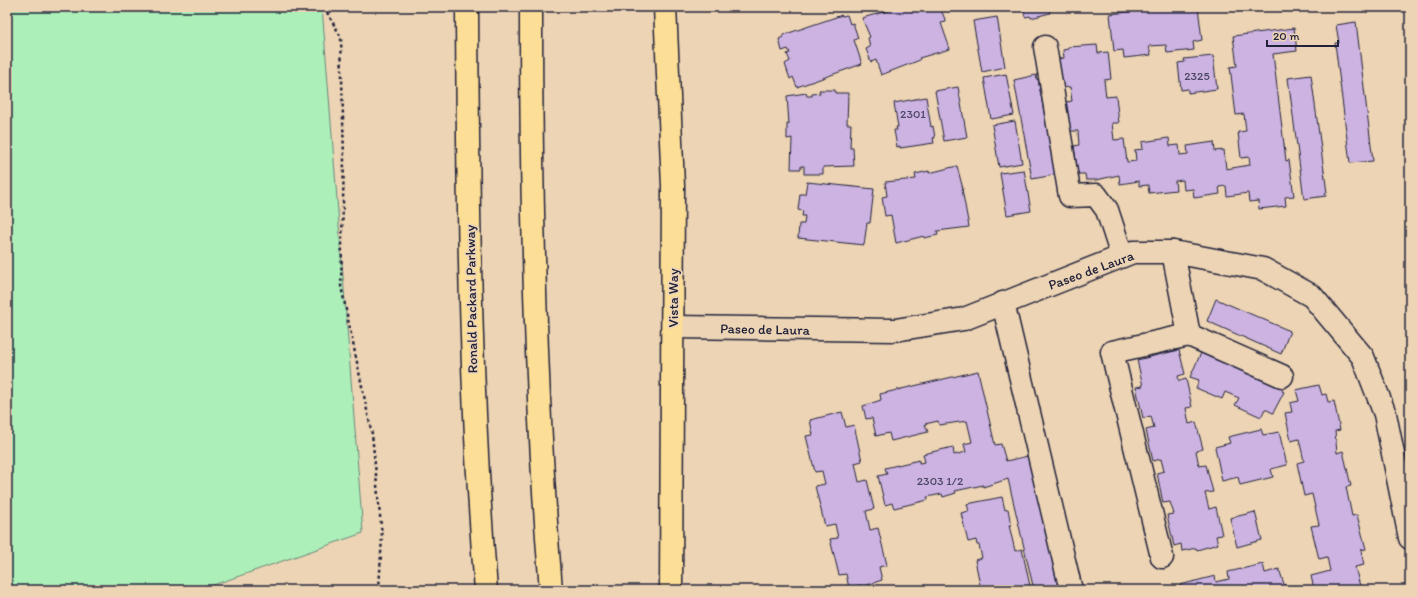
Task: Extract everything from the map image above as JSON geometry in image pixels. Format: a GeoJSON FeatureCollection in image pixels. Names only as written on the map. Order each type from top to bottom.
{"type":"FeatureCollection","features":[{"type":"Feature","properties":{"kind":"main road","name":"Ronald Packard Parkway"},"geometry":{"type":"LineString","coordinates":[[467,7],[472,361],[477,477],[486,590]]}},
{"type":"Feature","properties":{"kind":"main road"},"geometry":{"type":"LineString","coordinates":[[531,7],[531,162],[537,365],[551,590]]}},
{"type":"Feature","properties":{"kind":"main road","name":"Vista Way"},"geometry":{"type":"LineString","coordinates":[[665,7],[673,186],[671,590]]}},
{"type":"Feature","properties":{"kind":"street"},"geometry":{"type":"LineString","coordinates":[[1045,47],[1070,196],[1096,195],[1107,210],[1122,256]]}},
{"type":"Feature","properties":{"kind":"street","name":"Paseo de Laura"},"geometry":{"type":"LineString","coordinates":[[673,327],[895,330],[964,319],[1133,252],[1173,252],[1263,269],[1312,296],[1363,357],[1386,414],[1410,538]]}},
{"type":"Feature","properties":{"kind":"street"},"geometry":{"type":"LineString","coordinates":[[1173,252],[1189,334]]}},
{"type":"Feature","properties":{"kind":"street"},"geometry":{"type":"LineString","coordinates":[[1003,303],[1071,590]]}},
{"type":"Feature","properties":{"kind":"street"},"geometry":{"type":"LineString","coordinates":[[1162,557],[1112,352],[1189,334],[1282,376]]}},
{"type":"Feature","properties":{"kind":"path"},"geometry":{"type":"LineString","coordinates":[[324,7],[341,36],[344,159],[340,286],[372,434],[382,536],[379,590]]}},
{"type":"Feature","properties":{"kind":"green space"},"geometry":{"type":"Polygon","coordinates":[[[7,7],[322,7],[363,533],[199,590],[7,590],[7,7]]]}},
{"type":"Feature","properties":{"kind":"building"},"geometry":{"type":"Polygon","coordinates":[[[890,7],[940,7],[946,22],[941,23],[950,49],[919,58],[920,60],[881,75],[876,60],[871,62],[866,49],[870,47],[868,38],[870,37],[862,18],[891,10],[890,7]]]}},
{"type":"Feature","properties":{"kind":"building"},"geometry":{"type":"Polygon","coordinates":[[[1021,7],[1048,7],[1050,13],[1031,18],[1030,16],[1025,17],[1023,8],[1021,9],[1021,7]]]}},
{"type":"Feature","properties":{"kind":"building"},"geometry":{"type":"Polygon","coordinates":[[[1172,7],[1198,7],[1202,40],[1193,42],[1194,50],[1167,53],[1166,45],[1149,46],[1151,55],[1124,58],[1123,50],[1114,51],[1110,14],[1172,7]]]}},
{"type":"Feature","properties":{"kind":"building"},"geometry":{"type":"Polygon","coordinates":[[[842,15],[847,15],[850,24],[853,23],[858,38],[854,40],[862,64],[797,87],[793,77],[790,79],[785,64],[790,61],[787,54],[790,53],[788,49],[782,51],[779,39],[783,37],[783,35],[842,15]]]}},
{"type":"Feature","properties":{"kind":"building"},"geometry":{"type":"Polygon","coordinates":[[[997,17],[1005,67],[982,72],[973,21],[997,17]]]}},
{"type":"Feature","properties":{"kind":"building"},"geometry":{"type":"Polygon","coordinates":[[[1356,22],[1373,161],[1350,163],[1335,43],[1339,43],[1336,25],[1356,22]]]}},
{"type":"Feature","properties":{"kind":"building"},"geometry":{"type":"Polygon","coordinates":[[[1294,28],[1297,51],[1273,54],[1286,161],[1289,160],[1294,196],[1285,197],[1286,206],[1259,209],[1258,201],[1249,202],[1248,193],[1227,196],[1226,186],[1219,187],[1220,194],[1194,198],[1193,189],[1184,190],[1183,180],[1175,181],[1176,190],[1149,193],[1148,185],[1139,186],[1139,181],[1120,184],[1119,175],[1096,180],[1086,180],[1085,174],[1078,174],[1074,146],[1079,145],[1078,131],[1070,131],[1066,102],[1072,101],[1070,87],[1061,88],[1058,59],[1064,58],[1063,50],[1068,49],[1068,47],[1097,45],[1098,53],[1108,52],[1111,79],[1104,80],[1106,97],[1116,96],[1119,123],[1112,123],[1114,140],[1124,139],[1127,162],[1136,161],[1135,150],[1143,149],[1142,142],[1169,138],[1170,146],[1179,145],[1180,155],[1188,154],[1187,146],[1214,142],[1215,151],[1224,150],[1226,169],[1250,165],[1249,157],[1241,158],[1238,132],[1246,131],[1244,114],[1236,115],[1230,67],[1237,66],[1233,36],[1294,28]]]}},
{"type":"Feature","properties":{"kind":"building"},"geometry":{"type":"Polygon","coordinates":[[[1213,56],[1217,89],[1188,93],[1188,89],[1181,90],[1178,63],[1185,62],[1184,59],[1213,56]]]}},
{"type":"Feature","properties":{"kind":"building"},"geometry":{"type":"Polygon","coordinates":[[[1006,74],[1014,115],[991,119],[984,78],[1006,74]]]}},
{"type":"Feature","properties":{"kind":"building"},"geometry":{"type":"Polygon","coordinates":[[[1036,75],[1055,171],[1054,175],[1032,179],[1014,80],[1036,75]]]}},
{"type":"Feature","properties":{"kind":"building"},"geometry":{"type":"Polygon","coordinates":[[[1311,75],[1327,193],[1325,193],[1326,196],[1304,199],[1288,78],[1311,75]]]}},
{"type":"Feature","properties":{"kind":"building"},"geometry":{"type":"Polygon","coordinates":[[[958,87],[967,137],[944,141],[935,91],[958,87]]]}},
{"type":"Feature","properties":{"kind":"building"},"geometry":{"type":"Polygon","coordinates":[[[819,90],[835,90],[835,93],[848,93],[847,124],[851,124],[850,148],[853,148],[854,166],[823,167],[823,174],[804,174],[804,166],[801,166],[801,169],[791,169],[792,138],[787,139],[787,124],[789,124],[787,96],[806,93],[807,96],[812,96],[812,94],[820,93],[819,90]]]}},
{"type":"Feature","properties":{"kind":"building"},"geometry":{"type":"Polygon","coordinates":[[[926,97],[931,127],[933,126],[935,138],[933,138],[934,143],[900,148],[900,146],[897,147],[894,130],[897,130],[896,127],[898,127],[894,103],[926,97]]]}},
{"type":"Feature","properties":{"kind":"building"},"geometry":{"type":"Polygon","coordinates":[[[1015,121],[1022,163],[999,167],[992,125],[1015,121]]]}},
{"type":"Feature","properties":{"kind":"building"},"geometry":{"type":"Polygon","coordinates":[[[957,166],[963,189],[969,227],[937,231],[938,235],[924,238],[924,236],[896,243],[891,215],[885,216],[882,197],[887,196],[885,182],[916,179],[915,174],[929,171],[929,173],[957,166]]]}},
{"type":"Feature","properties":{"kind":"building"},"geometry":{"type":"Polygon","coordinates":[[[1024,170],[1031,211],[1007,215],[1000,173],[1024,170]]]}},
{"type":"Feature","properties":{"kind":"building"},"geometry":{"type":"Polygon","coordinates":[[[807,182],[874,189],[870,223],[867,223],[864,245],[798,238],[799,224],[804,224],[805,216],[802,216],[803,211],[798,210],[800,194],[805,194],[807,182]]]}},
{"type":"Feature","properties":{"kind":"building"},"geometry":{"type":"Polygon","coordinates":[[[1216,299],[1290,331],[1281,354],[1207,321],[1216,299]]]}},
{"type":"Feature","properties":{"kind":"building"},"geometry":{"type":"Polygon","coordinates":[[[1206,342],[1287,378],[1282,391],[1284,392],[1273,413],[1265,409],[1261,417],[1235,405],[1239,398],[1225,392],[1222,399],[1196,388],[1199,380],[1190,377],[1206,342]]]}},
{"type":"Feature","properties":{"kind":"building"},"geometry":{"type":"Polygon","coordinates":[[[1179,350],[1185,374],[1178,376],[1179,381],[1186,379],[1192,407],[1186,408],[1189,424],[1196,422],[1203,449],[1196,451],[1199,466],[1206,465],[1213,492],[1205,493],[1209,509],[1216,507],[1222,535],[1216,536],[1218,544],[1197,550],[1196,548],[1182,551],[1181,544],[1174,546],[1167,515],[1174,514],[1170,502],[1163,503],[1157,473],[1164,471],[1161,459],[1153,461],[1146,430],[1154,428],[1151,416],[1143,418],[1136,387],[1143,386],[1137,360],[1179,350]]]}},
{"type":"Feature","properties":{"kind":"building"},"geometry":{"type":"Polygon","coordinates":[[[978,371],[995,445],[1001,444],[1006,461],[1028,456],[1059,590],[1034,590],[1008,479],[983,487],[983,485],[955,491],[956,493],[943,497],[942,494],[927,497],[928,500],[894,508],[892,503],[885,505],[878,476],[887,474],[885,468],[919,460],[919,463],[925,462],[923,454],[953,447],[954,455],[966,452],[964,444],[972,442],[967,421],[939,425],[938,421],[925,424],[928,432],[891,441],[889,433],[876,436],[872,418],[866,419],[863,406],[881,400],[880,394],[978,371]]]}},
{"type":"Feature","properties":{"kind":"building"},"geometry":{"type":"Polygon","coordinates":[[[1319,385],[1322,395],[1326,394],[1328,402],[1334,401],[1340,430],[1335,431],[1337,453],[1343,451],[1351,486],[1346,487],[1352,516],[1357,515],[1366,549],[1361,550],[1364,565],[1355,567],[1361,590],[1312,590],[1314,589],[1311,576],[1330,571],[1327,557],[1319,559],[1311,526],[1319,525],[1312,494],[1304,496],[1297,463],[1304,461],[1299,439],[1291,441],[1285,413],[1292,412],[1290,403],[1299,401],[1296,390],[1319,385]]]}},
{"type":"Feature","properties":{"kind":"building"},"geometry":{"type":"Polygon","coordinates":[[[842,412],[846,427],[854,425],[862,461],[855,463],[859,482],[867,480],[874,509],[866,511],[870,530],[878,528],[887,565],[879,567],[882,580],[862,587],[862,585],[849,588],[846,574],[839,575],[830,539],[838,538],[835,524],[825,526],[815,486],[825,484],[822,471],[815,472],[806,436],[813,435],[810,420],[842,412]]]}},
{"type":"Feature","properties":{"kind":"building"},"geometry":{"type":"Polygon","coordinates":[[[1261,429],[1263,435],[1279,432],[1287,465],[1271,469],[1273,477],[1240,485],[1238,477],[1222,481],[1215,447],[1230,443],[1228,437],[1261,429]]]}},
{"type":"Feature","properties":{"kind":"building"},"geometry":{"type":"Polygon","coordinates":[[[1002,497],[1005,510],[1008,509],[1011,525],[1009,525],[1015,551],[1022,549],[1030,586],[1023,587],[1024,590],[981,590],[975,560],[982,558],[979,545],[977,545],[976,540],[968,542],[961,513],[969,511],[967,504],[1002,497]]]}},
{"type":"Feature","properties":{"kind":"building"},"geometry":{"type":"Polygon","coordinates":[[[1255,512],[1262,540],[1237,547],[1230,518],[1255,512]]]}},
{"type":"Feature","properties":{"kind":"building"},"geometry":{"type":"Polygon","coordinates":[[[1263,564],[1265,573],[1279,569],[1286,590],[1181,590],[1180,585],[1215,576],[1216,582],[1229,579],[1228,572],[1263,564]]]}}]}
